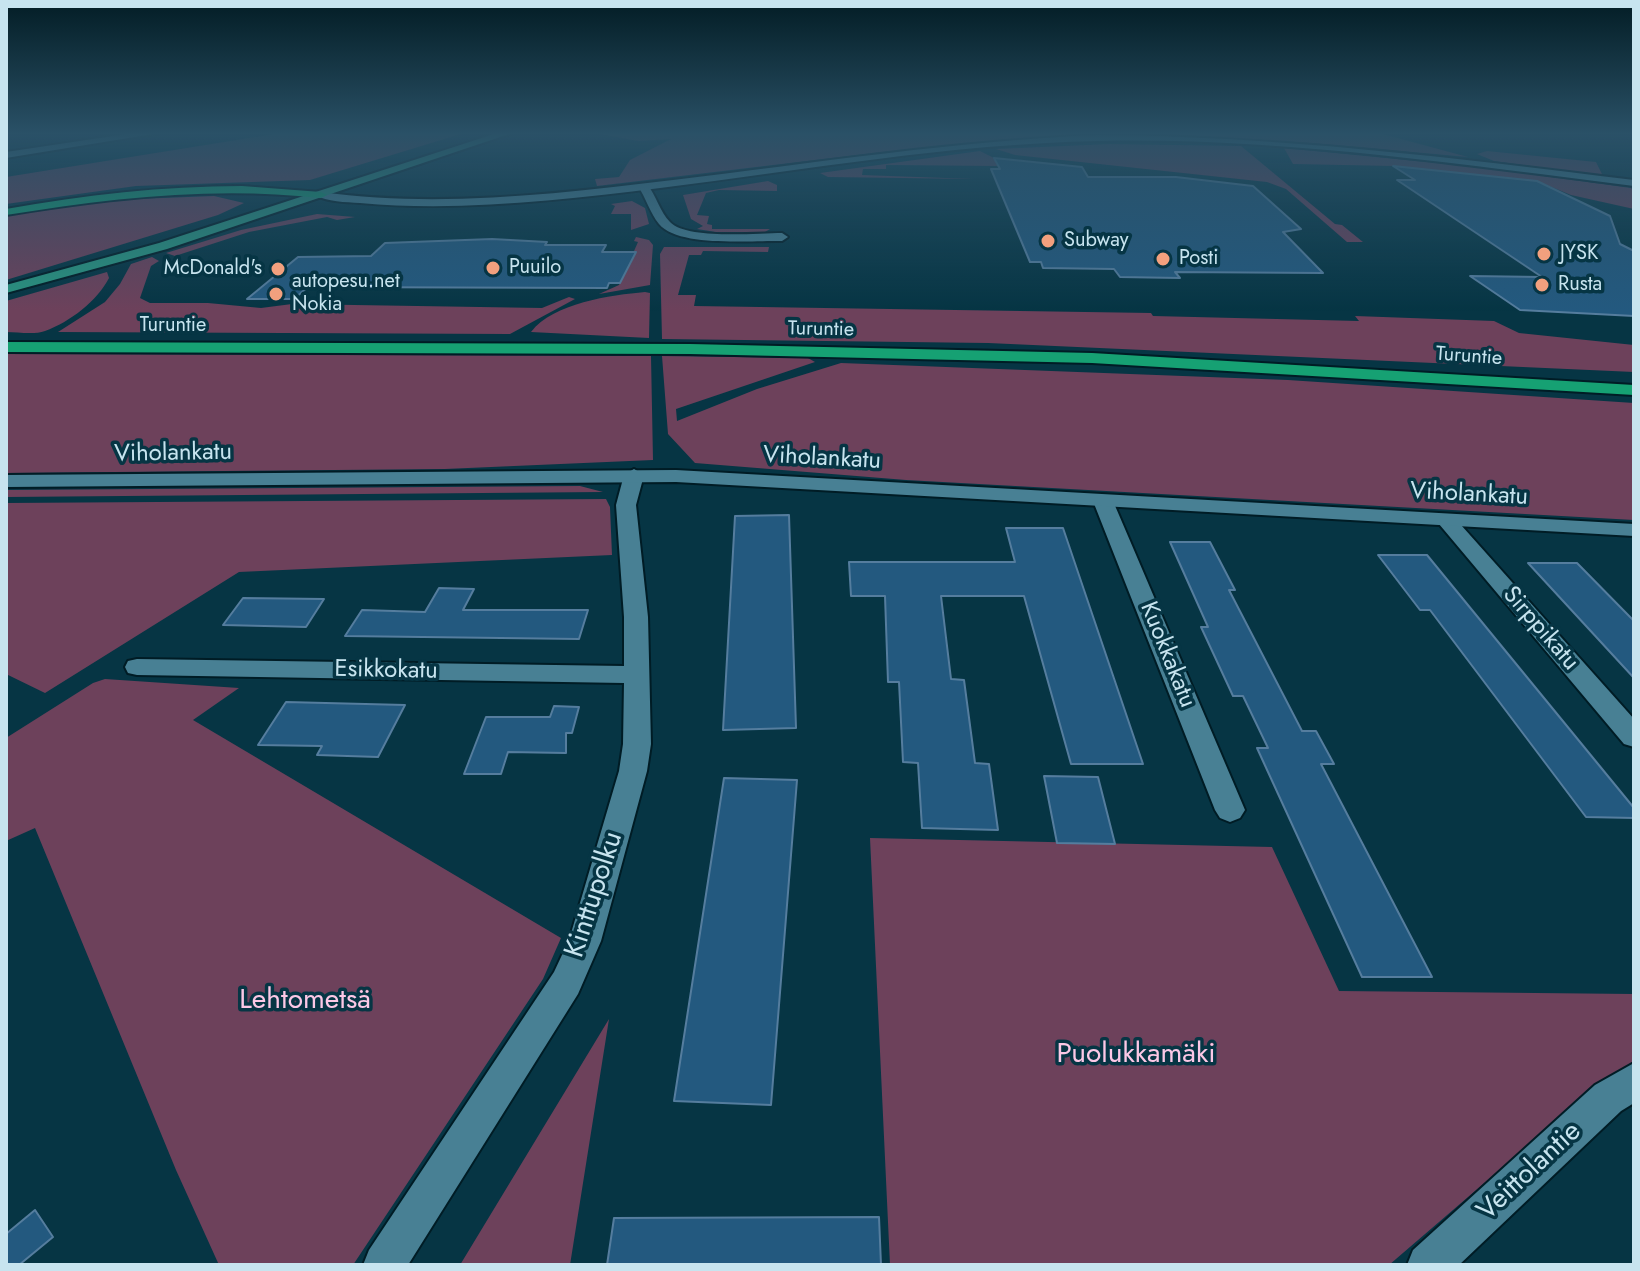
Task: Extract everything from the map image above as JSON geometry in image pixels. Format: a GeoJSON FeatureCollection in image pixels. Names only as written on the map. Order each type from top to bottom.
{"type":"FeatureCollection","features":[{"type":"Feature","properties":{"kind":"highway"},"geometry":{"type":"LineString","coordinates":[[6,212],[114,196],[167,192]]}},
{"type":"Feature","properties":{"kind":"highway"},"geometry":{"type":"LineString","coordinates":[[197,192],[293,204]]}},
{"type":"Feature","properties":{"kind":"highway"},"geometry":{"type":"LineString","coordinates":[[307,192],[321,195]]}},
{"type":"Feature","properties":{"kind":"highway","name":"Turuntie"},"geometry":{"type":"LineString","coordinates":[[6,347],[690,349],[1092,358],[1634,390]]}},
{"type":"Feature","properties":{"kind":"main road"},"geometry":{"type":"LineString","coordinates":[[6,288],[304,192]]}},
{"type":"Feature","properties":{"kind":"main road"},"geometry":{"type":"LineString","coordinates":[[6,288],[163,246],[329,192]]}},
{"type":"Feature","properties":{"kind":"main road"},"geometry":{"type":"LineString","coordinates":[[321,195],[375,201],[439,201],[599,192]]}},
{"type":"Feature","properties":{"kind":"main road"},"geometry":{"type":"LineString","coordinates":[[293,204],[395,209],[456,207],[542,203],[621,192]]}},
{"type":"Feature","properties":{"kind":"main road"},"geometry":{"type":"LineString","coordinates":[[647,192],[666,226],[672,230],[700,235],[782,237]]}},
{"type":"Feature","properties":{"kind":"main road","name":"Viholankatu"},"geometry":{"type":"LineString","coordinates":[[6,481],[634,475],[1634,530]]}},
{"type":"Feature","properties":{"kind":"main road","name":"Kinttupolku"},"geometry":{"type":"LineString","coordinates":[[384,1265],[566,983],[585,941],[633,771],[637,744],[636,617],[626,505],[634,475]]}},
{"type":"Feature","properties":{"kind":"main road","name":"Kuokkakatu"},"geometry":{"type":"LineString","coordinates":[[1103,501],[1230,810]]}},
{"type":"Feature","properties":{"kind":"main road","name":"Sirppikatu"},"geometry":{"type":"LineString","coordinates":[[1446,520],[1634,737]]}},
{"type":"Feature","properties":{"kind":"main road","name":"Esikkokatu"},"geometry":{"type":"LineString","coordinates":[[137,667],[635,675]]}},
{"type":"Feature","properties":{"kind":"main road","name":"Veittolantie"},"geometry":{"type":"LineString","coordinates":[[1439,1262],[1608,1098],[1634,1082]]}},
{"type":"Feature","properties":{"kind":"green space"},"geometry":{"type":"Polygon","coordinates":[[[6,192],[90,192],[6,204],[6,192]]]}},
{"type":"Feature","properties":{"kind":"green space"},"geometry":{"type":"Polygon","coordinates":[[[709,192],[697,215],[709,216],[707,224],[712,225],[712,229],[770,229],[765,232],[716,232],[697,229],[703,226],[691,219],[683,195],[709,192]]]}},
{"type":"Feature","properties":{"kind":"green space"},"geometry":{"type":"Polygon","coordinates":[[[1290,192],[1297,192],[1335,224],[1342,225],[1363,242],[1347,242],[1290,192]]]}},
{"type":"Feature","properties":{"kind":"green space"},"geometry":{"type":"Polygon","coordinates":[[[1564,192],[1634,192],[1634,209],[1564,192]]]}},
{"type":"Feature","properties":{"kind":"green space"},"geometry":{"type":"Polygon","coordinates":[[[214,196],[244,203],[218,215],[6,280],[6,215],[110,200],[214,196]]]}},
{"type":"Feature","properties":{"kind":"green space"},"geometry":{"type":"Polygon","coordinates":[[[632,201],[645,208],[649,224],[631,230],[631,214],[611,214],[615,206],[611,204],[632,201]]]}},
{"type":"Feature","properties":{"kind":"green space"},"geometry":{"type":"Polygon","coordinates":[[[317,214],[355,217],[337,220],[327,217],[249,232],[175,256],[166,253],[241,230],[317,214]]]}},
{"type":"Feature","properties":{"kind":"green space"},"geometry":{"type":"Polygon","coordinates":[[[636,237],[649,240],[653,245],[650,285],[599,294],[619,285],[638,242],[634,241],[636,237]]]}},
{"type":"Feature","properties":{"kind":"green space"},"geometry":{"type":"Polygon","coordinates":[[[664,247],[769,247],[768,252],[703,251],[701,255],[689,255],[678,295],[696,295],[694,306],[1151,313],[1153,316],[1359,321],[1355,316],[1494,321],[1519,333],[1634,345],[1634,372],[988,343],[662,339],[660,254],[664,247]]]}},
{"type":"Feature","properties":{"kind":"green space"},"geometry":{"type":"Polygon","coordinates":[[[152,257],[159,261],[151,266],[140,298],[150,303],[208,303],[261,308],[292,304],[542,308],[569,297],[575,299],[510,334],[58,332],[105,302],[131,264],[152,257]]]}},
{"type":"Feature","properties":{"kind":"green space"},"geometry":{"type":"Polygon","coordinates":[[[107,272],[109,278],[97,295],[64,322],[41,332],[6,332],[6,301],[107,272]]]}},
{"type":"Feature","properties":{"kind":"green space"},"geometry":{"type":"Polygon","coordinates":[[[650,293],[649,338],[531,332],[541,322],[568,307],[600,298],[650,293]]]}},
{"type":"Feature","properties":{"kind":"green space"},"geometry":{"type":"Polygon","coordinates":[[[6,354],[651,356],[653,460],[445,469],[6,473],[6,354]]]}},
{"type":"Feature","properties":{"kind":"green space"},"geometry":{"type":"Polygon","coordinates":[[[662,356],[808,358],[815,362],[676,409],[677,421],[757,389],[841,363],[1288,380],[1634,403],[1634,520],[906,480],[695,463],[668,434],[662,356]]]}},
{"type":"Feature","properties":{"kind":"green space"},"geometry":{"type":"Polygon","coordinates":[[[580,486],[603,492],[6,497],[6,490],[580,486]]]}},
{"type":"Feature","properties":{"kind":"green space"},"geometry":{"type":"Polygon","coordinates":[[[606,499],[610,507],[612,555],[239,572],[45,693],[6,674],[6,503],[606,499]]]}},
{"type":"Feature","properties":{"kind":"green space","name":"Lehtometsä"},"geometry":{"type":"Polygon","coordinates":[[[105,679],[239,688],[193,720],[561,938],[543,979],[353,1265],[219,1265],[176,1170],[35,828],[6,841],[6,738],[93,683],[105,679]]]}},
{"type":"Feature","properties":{"kind":"green space","name":"Puolukkamäki"},"geometry":{"type":"Polygon","coordinates":[[[870,838],[1272,847],[1339,991],[1634,994],[1634,1061],[1596,1087],[1389,1265],[890,1265],[870,838]]]}},
{"type":"Feature","properties":{"kind":"green space"},"geometry":{"type":"Polygon","coordinates":[[[609,1019],[570,1265],[460,1265],[609,1019]]]}},
{"type":"Feature","properties":{"kind":"building"},"geometry":{"type":"Polygon","coordinates":[[[1001,192],[1260,192],[1301,229],[1283,232],[1323,273],[1175,272],[1180,278],[1120,277],[1114,269],[1043,268],[1041,262],[1030,262],[1001,192]]]}},
{"type":"Feature","properties":{"kind":"building"},"geometry":{"type":"Polygon","coordinates":[[[1415,192],[1561,192],[1610,216],[1620,244],[1634,251],[1634,316],[1520,310],[1470,276],[1542,277],[1415,192]]]}},
{"type":"Feature","properties":{"kind":"building","name":"Puuilo"},"geometry":{"type":"Polygon","coordinates":[[[492,239],[547,242],[545,245],[606,245],[602,252],[636,252],[620,283],[609,283],[607,288],[308,287],[294,299],[247,299],[298,257],[371,256],[385,243],[492,239]]]}},
{"type":"Feature","properties":{"kind":"building"},"geometry":{"type":"Polygon","coordinates":[[[789,515],[796,728],[723,730],[735,516],[789,515]]]}},
{"type":"Feature","properties":{"kind":"building"},"geometry":{"type":"Polygon","coordinates":[[[1006,528],[1063,528],[1143,764],[1071,764],[1024,596],[941,596],[951,679],[964,680],[975,763],[989,764],[998,830],[922,828],[918,763],[903,762],[899,682],[888,682],[885,596],[851,596],[849,562],[1015,562],[1006,528]]]}},
{"type":"Feature","properties":{"kind":"building"},"geometry":{"type":"Polygon","coordinates":[[[1170,542],[1210,542],[1235,590],[1229,590],[1302,731],[1316,731],[1334,764],[1321,764],[1432,977],[1362,977],[1257,748],[1268,748],[1243,696],[1233,696],[1201,627],[1208,627],[1170,542]]]}},
{"type":"Feature","properties":{"kind":"building"},"geometry":{"type":"Polygon","coordinates":[[[1378,555],[1427,555],[1634,808],[1634,818],[1586,817],[1430,610],[1420,610],[1378,555]]]}},
{"type":"Feature","properties":{"kind":"building"},"geometry":{"type":"Polygon","coordinates":[[[1528,563],[1577,563],[1634,621],[1634,678],[1528,563]]]}},
{"type":"Feature","properties":{"kind":"building"},"geometry":{"type":"Polygon","coordinates":[[[439,588],[474,589],[463,610],[588,610],[579,639],[345,636],[362,610],[425,612],[439,588]]]}},
{"type":"Feature","properties":{"kind":"building"},"geometry":{"type":"Polygon","coordinates":[[[243,598],[324,599],[306,627],[223,625],[243,598]]]}},
{"type":"Feature","properties":{"kind":"building"},"geometry":{"type":"Polygon","coordinates":[[[286,702],[405,705],[378,757],[317,755],[322,746],[258,745],[286,702]]]}},
{"type":"Feature","properties":{"kind":"building"},"geometry":{"type":"Polygon","coordinates":[[[554,706],[579,707],[572,733],[566,733],[566,753],[508,752],[501,774],[464,774],[486,717],[550,717],[554,706]]]}},
{"type":"Feature","properties":{"kind":"building"},"geometry":{"type":"Polygon","coordinates":[[[1044,776],[1098,777],[1115,844],[1057,843],[1044,776]]]}},
{"type":"Feature","properties":{"kind":"building"},"geometry":{"type":"Polygon","coordinates":[[[724,778],[797,780],[771,1105],[674,1101],[724,778]]]}},
{"type":"Feature","properties":{"kind":"building"},"geometry":{"type":"Polygon","coordinates":[[[35,1210],[53,1237],[19,1265],[6,1265],[6,1234],[35,1210]]]}},
{"type":"Feature","properties":{"kind":"building"},"geometry":{"type":"Polygon","coordinates":[[[879,1217],[881,1265],[607,1265],[614,1218],[879,1217]]]}},
{"type":"Feature","properties":{"kind":"place","name":"Subway"},"geometry":{"type":"Point","coordinates":[1048,241]}},
{"type":"Feature","properties":{"kind":"place","name":"JYSK"},"geometry":{"type":"Point","coordinates":[1544,254]}},
{"type":"Feature","properties":{"kind":"place","name":"Posti"},"geometry":{"type":"Point","coordinates":[1163,259]}},
{"type":"Feature","properties":{"kind":"place","name":"Puuilo"},"geometry":{"type":"Point","coordinates":[493,268]}},
{"type":"Feature","properties":{"kind":"place","name":"McDonald's"},"geometry":{"type":"Point","coordinates":[278,269]}},
{"type":"Feature","properties":{"kind":"place","name":"Rusta"},"geometry":{"type":"Point","coordinates":[1542,285]}},
{"type":"Feature","properties":{"kind":"place","name":"autopesu.net Nokia"},"geometry":{"type":"Point","coordinates":[276,294]}}]}
